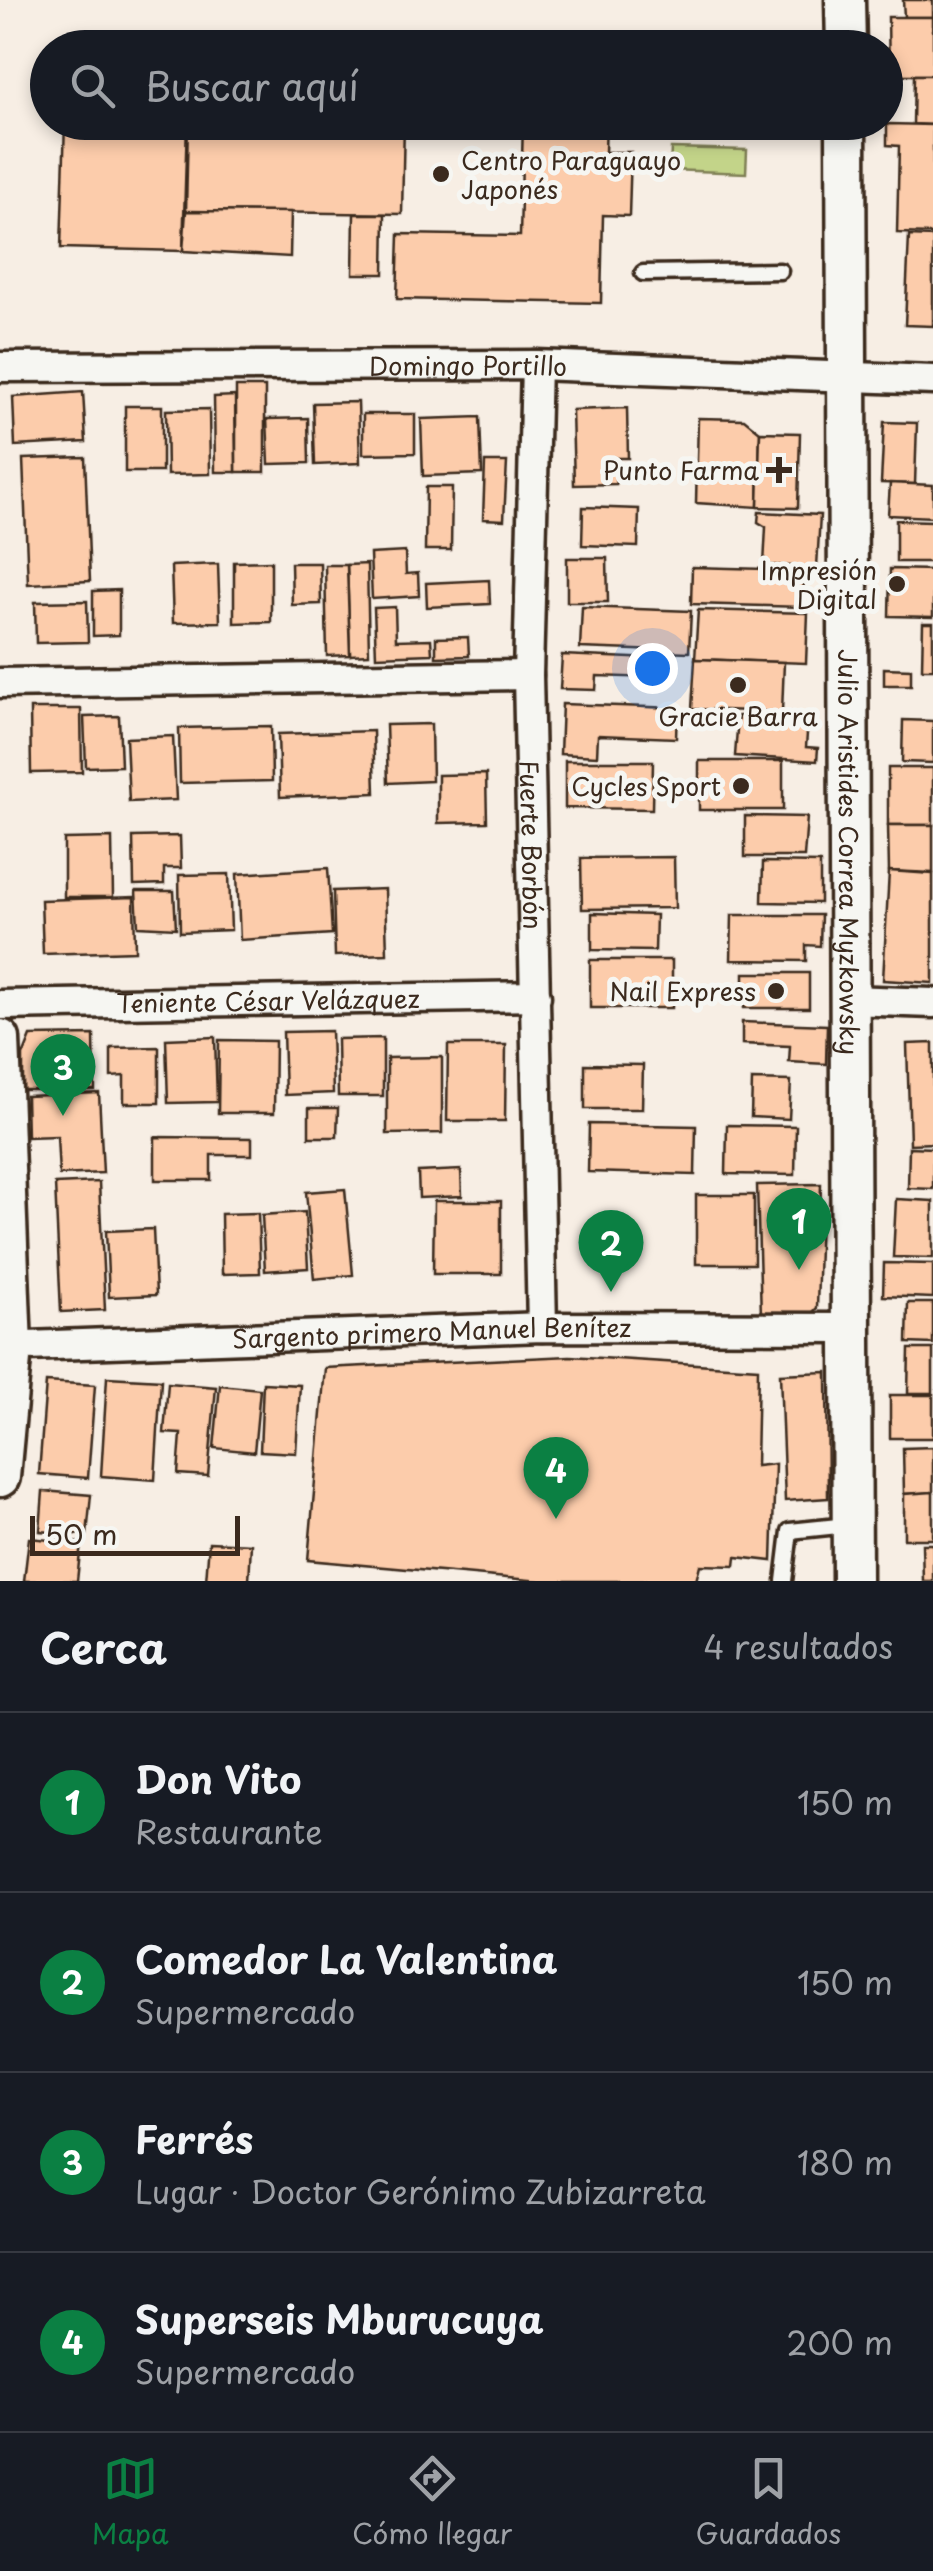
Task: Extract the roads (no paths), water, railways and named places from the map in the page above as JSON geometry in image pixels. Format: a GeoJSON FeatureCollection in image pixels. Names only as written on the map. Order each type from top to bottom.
{"type":"FeatureCollection","features":[{"type":"Feature","properties":{"kind":"main road"},"geometry":{"type":"LineString","coordinates":[[846,0],[846,30]]}},
{"type":"Feature","properties":{"kind":"main road","name":"Julio Aristides Correa Myzkowsky"},"geometry":{"type":"LineString","coordinates":[[846,140],[852,1581]]}},
{"type":"Feature","properties":{"kind":"main road"},"geometry":{"type":"LineString","coordinates":[[0,1039],[6,1348],[0,1477]]}},
{"type":"Feature","properties":{"kind":"street","name":"Domingo Portillo"},"geometry":{"type":"LineString","coordinates":[[0,367],[536,365],[933,380]]}},
{"type":"Feature","properties":{"kind":"street","name":"Fuerte Borbón"},"geometry":{"type":"LineString","coordinates":[[536,365],[528,675],[542,1327]]}},
{"type":"Feature","properties":{"kind":"street"},"geometry":{"type":"LineString","coordinates":[[0,683],[528,675]]}},
{"type":"Feature","properties":{"kind":"street","name":"Teniente César Velázquez"},"geometry":{"type":"LineString","coordinates":[[0,1005],[536,996]]}},
{"type":"Feature","properties":{"kind":"street"},"geometry":{"type":"LineString","coordinates":[[850,1000],[933,1003]]}},
{"type":"Feature","properties":{"kind":"street","name":"Sargento primero Manuel Benítez"},"geometry":{"type":"LineString","coordinates":[[6,1348],[542,1327],[852,1328]]}},
{"type":"Feature","properties":{"kind":"lane"},"geometry":{"type":"LineString","coordinates":[[643,273],[780,270]]}},
{"type":"Feature","properties":{"kind":"lane"},"geometry":{"type":"LineString","coordinates":[[784,1581],[790,1531],[852,1524]]}},
{"type":"Feature","properties":{"kind":"place","name":"Centro Paraguayo Japonés"},"geometry":{"type":"Point","coordinates":[441,174]}},
{"type":"Feature","properties":{"kind":"place","name":"Punto Farma"},"geometry":{"type":"Point","coordinates":[779,470]}},
{"type":"Feature","properties":{"kind":"place","name":"Impresión Digital"},"geometry":{"type":"Point","coordinates":[897,584]}},
{"type":"Feature","properties":{"kind":"place","name":"Gracie Barra"},"geometry":{"type":"Point","coordinates":[738,685]}},
{"type":"Feature","properties":{"kind":"place","name":"Cycles Sport"},"geometry":{"type":"Point","coordinates":[741,786]}},
{"type":"Feature","properties":{"kind":"place","name":"Nail Express"},"geometry":{"type":"Point","coordinates":[776,991]}},
{"type":"Feature","properties":{"kind":"place","name":"Ferrés"},"geometry":{"type":"Point","coordinates":[63,1116]}},
{"type":"Feature","properties":{"kind":"place","name":"Don Vito"},"geometry":{"type":"Point","coordinates":[799,1270]}},
{"type":"Feature","properties":{"kind":"place","name":"Comedor La Valentina"},"geometry":{"type":"Point","coordinates":[611,1292]}},
{"type":"Feature","properties":{"kind":"place","name":"Superseis Mburucuya"},"geometry":{"type":"Point","coordinates":[556,1519]}}]}
